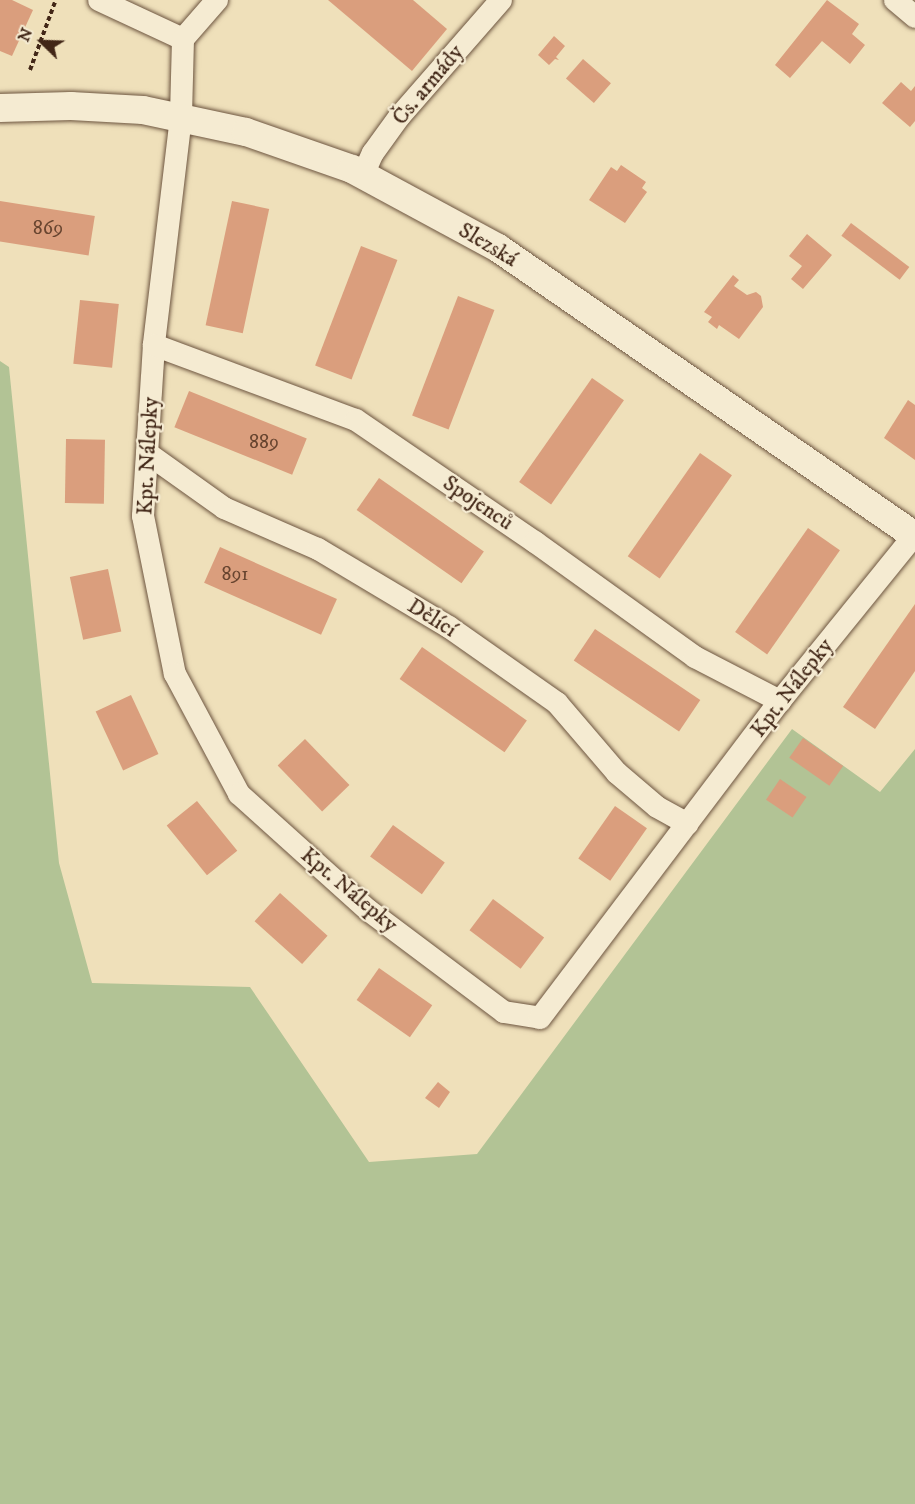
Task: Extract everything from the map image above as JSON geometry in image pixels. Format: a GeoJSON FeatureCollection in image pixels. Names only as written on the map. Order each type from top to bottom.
{"type":"FeatureCollection","features":[{"type":"Feature","properties":{"kind":"street"},"geometry":{"type":"LineString","coordinates":[[99,0],[183,39],[218,0]]}},
{"type":"Feature","properties":{"kind":"street","name":"Čs. armády"},"geometry":{"type":"LineString","coordinates":[[363,175],[373,153],[399,117],[501,0]]}},
{"type":"Feature","properties":{"kind":"street"},"geometry":{"type":"LineString","coordinates":[[895,0],[915,17]]}},
{"type":"Feature","properties":{"kind":"street","name":"Kpt. Nálepky"},"geometry":{"type":"LineString","coordinates":[[183,39],[181,117],[154,345],[143,516],[175,674],[239,794],[369,910],[504,1012],[540,1018],[780,701],[915,535]]}},
{"type":"Feature","properties":{"kind":"street","name":"Slezská"},"geometry":{"type":"LineString","coordinates":[[0,108],[108,107],[181,117],[246,132],[363,175],[498,248],[915,535]]}},
{"type":"Feature","properties":{"kind":"street","name":"Spojenců"},"geometry":{"type":"LineString","coordinates":[[154,345],[356,420],[535,542],[695,657],[780,701]]}},
{"type":"Feature","properties":{"kind":"street","name":"Dělící"},"geometry":{"type":"LineString","coordinates":[[147,453],[224,508],[318,549],[449,627],[557,703],[617,773],[657,807],[688,824]]}},
{"type":"Feature","properties":{"kind":"path"},"geometry":{"type":"LineString","coordinates":[[30,70],[55,2]]}},
{"type":"Feature","properties":{"kind":"green space"},"geometry":{"type":"Polygon","coordinates":[[[0,361],[9,367],[59,863],[92,983],[250,987],[369,1162],[477,1154],[792,729],[880,792],[915,749],[915,1504],[0,1504],[0,361]]]}},
{"type":"Feature","properties":{"kind":"building"},"geometry":{"type":"Polygon","coordinates":[[[0,0],[12,0],[33,10],[12,56],[0,51],[0,0]]]}},
{"type":"Feature","properties":{"kind":"building"},"geometry":{"type":"Polygon","coordinates":[[[328,0],[413,0],[447,29],[412,71],[328,0]]]}},
{"type":"Feature","properties":{"kind":"building"},"geometry":{"type":"Polygon","coordinates":[[[827,0],[859,24],[852,34],[865,45],[850,64],[822,41],[790,78],[775,65],[827,0]]]}},
{"type":"Feature","properties":{"kind":"building"},"geometry":{"type":"Polygon","coordinates":[[[554,36],[565,46],[556,57],[559,60],[555,59],[549,65],[538,55],[554,36]]]}},
{"type":"Feature","properties":{"kind":"building"},"geometry":{"type":"Polygon","coordinates":[[[583,59],[611,83],[594,103],[566,79],[583,59]]]}},
{"type":"Feature","properties":{"kind":"building"},"geometry":{"type":"Polygon","coordinates":[[[901,82],[911,91],[915,86],[915,121],[910,127],[882,103],[901,82]]]}},
{"type":"Feature","properties":{"kind":"building"},"geometry":{"type":"Polygon","coordinates":[[[621,165],[646,182],[642,188],[647,192],[625,223],[589,200],[611,167],[617,171],[621,165]]]}},
{"type":"Feature","properties":{"kind":"building"},"geometry":{"type":"Polygon","coordinates":[[[0,201],[95,216],[89,256],[0,241],[0,201]]]}},
{"type":"Feature","properties":{"kind":"building"},"geometry":{"type":"Polygon","coordinates":[[[232,201],[269,209],[243,333],[206,325],[232,201]]]}},
{"type":"Feature","properties":{"kind":"building"},"geometry":{"type":"Polygon","coordinates":[[[851,223],[909,267],[900,280],[841,236],[851,223]]]}},
{"type":"Feature","properties":{"kind":"building"},"geometry":{"type":"Polygon","coordinates":[[[807,234],[832,255],[803,289],[791,279],[802,266],[789,256],[807,234]]]}},
{"type":"Feature","properties":{"kind":"building"},"geometry":{"type":"Polygon","coordinates":[[[361,246],[397,260],[352,379],[315,365],[361,246]]]}},
{"type":"Feature","properties":{"kind":"building"},"geometry":{"type":"Polygon","coordinates":[[[733,275],[739,280],[734,286],[747,295],[756,292],[761,296],[763,307],[739,339],[719,325],[717,329],[708,322],[712,317],[704,312],[733,275]]]}},
{"type":"Feature","properties":{"kind":"building"},"geometry":{"type":"Polygon","coordinates":[[[458,296],[494,310],[449,429],[412,415],[458,296]]]}},
{"type":"Feature","properties":{"kind":"building"},"geometry":{"type":"Polygon","coordinates":[[[80,300],[119,304],[112,368],[73,364],[80,300]]]}},
{"type":"Feature","properties":{"kind":"building"},"geometry":{"type":"Polygon","coordinates":[[[592,378],[624,400],[551,504],[519,482],[592,378]]]}},
{"type":"Feature","properties":{"kind":"building"},"geometry":{"type":"Polygon","coordinates":[[[189,391],[307,439],[292,475],[174,427],[189,391]]]}},
{"type":"Feature","properties":{"kind":"building"},"geometry":{"type":"Polygon","coordinates":[[[908,400],[915,405],[915,460],[884,438],[908,400]]]}},
{"type":"Feature","properties":{"kind":"building"},"geometry":{"type":"Polygon","coordinates":[[[66,439],[105,440],[104,504],[65,503],[66,439]]]}},
{"type":"Feature","properties":{"kind":"building"},"geometry":{"type":"Polygon","coordinates":[[[700,453],[732,475],[660,579],[628,556],[700,453]]]}},
{"type":"Feature","properties":{"kind":"building"},"geometry":{"type":"Polygon","coordinates":[[[379,478],[484,551],[461,583],[357,510],[379,478]]]}},
{"type":"Feature","properties":{"kind":"building"},"geometry":{"type":"Polygon","coordinates":[[[808,528],[840,550],[767,654],[735,632],[808,528]]]}},
{"type":"Feature","properties":{"kind":"building"},"geometry":{"type":"Polygon","coordinates":[[[220,547],[337,599],[321,635],[204,583],[220,547]]]}},
{"type":"Feature","properties":{"kind":"building"},"geometry":{"type":"Polygon","coordinates":[[[108,569],[121,632],[83,640],[70,577],[108,569]]]}},
{"type":"Feature","properties":{"kind":"building"},"geometry":{"type":"Polygon","coordinates":[[[915,604],[915,671],[875,729],[843,707],[915,604]]]}},
{"type":"Feature","properties":{"kind":"building"},"geometry":{"type":"Polygon","coordinates":[[[595,629],[700,700],[679,732],[574,661],[595,629]]]}},
{"type":"Feature","properties":{"kind":"building"},"geometry":{"type":"Polygon","coordinates":[[[422,647],[527,720],[504,752],[400,679],[422,647]]]}},
{"type":"Feature","properties":{"kind":"building"},"geometry":{"type":"Polygon","coordinates":[[[131,695],[158,754],[123,770],[96,711],[131,695]]]}},
{"type":"Feature","properties":{"kind":"building"},"geometry":{"type":"Polygon","coordinates":[[[803,738],[843,766],[829,786],[789,758],[803,738]]]}},
{"type":"Feature","properties":{"kind":"building"},"geometry":{"type":"Polygon","coordinates":[[[305,739],[349,785],[322,811],[278,765],[305,739]]]}},
{"type":"Feature","properties":{"kind":"building"},"geometry":{"type":"Polygon","coordinates":[[[780,779],[807,797],[793,818],[766,800],[780,779]]]}},
{"type":"Feature","properties":{"kind":"building"},"geometry":{"type":"Polygon","coordinates":[[[197,801],[237,851],[207,875],[167,826],[197,801]]]}},
{"type":"Feature","properties":{"kind":"building"},"geometry":{"type":"Polygon","coordinates":[[[615,806],[647,828],[610,881],[578,858],[615,806]]]}},
{"type":"Feature","properties":{"kind":"building"},"geometry":{"type":"Polygon","coordinates":[[[393,825],[445,863],[422,894],[370,857],[393,825]]]}},
{"type":"Feature","properties":{"kind":"building"},"geometry":{"type":"Polygon","coordinates":[[[280,893],[328,936],[302,964],[255,921],[280,893]]]}},
{"type":"Feature","properties":{"kind":"building"},"geometry":{"type":"Polygon","coordinates":[[[493,899],[544,938],[521,969],[470,930],[493,899]]]}},
{"type":"Feature","properties":{"kind":"building"},"geometry":{"type":"Polygon","coordinates":[[[379,968],[432,1005],[410,1037],[357,1000],[379,968]]]}},
{"type":"Feature","properties":{"kind":"building"},"geometry":{"type":"Polygon","coordinates":[[[438,1082],[450,1092],[439,1108],[425,1098],[438,1082]]]}}]}
